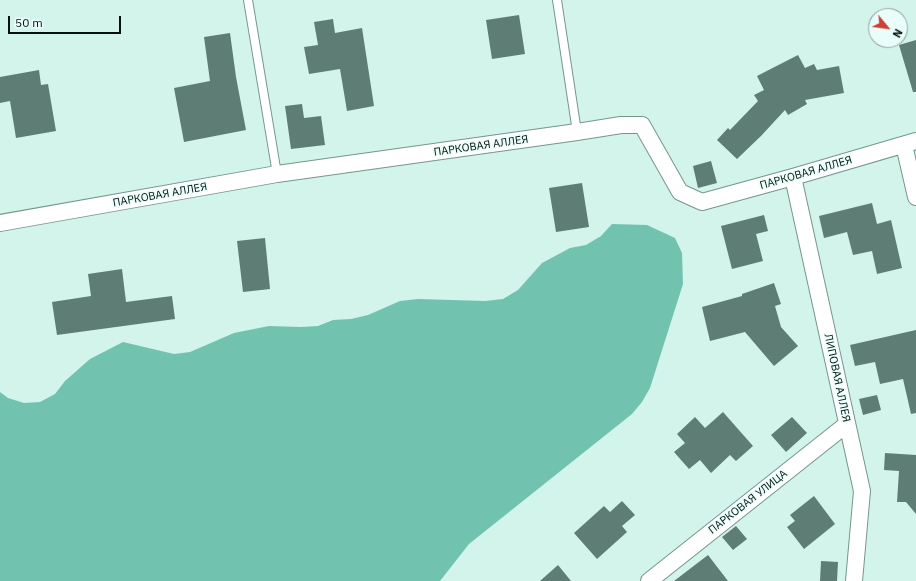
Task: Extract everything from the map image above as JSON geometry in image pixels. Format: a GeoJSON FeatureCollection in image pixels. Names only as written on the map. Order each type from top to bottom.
{"type":"FeatureCollection","features":[{"type":"Feature","properties":{"kind":"street","name":"ПАРКОВАЯ АЛЛЕЯ"},"geometry":{"type":"LineString","coordinates":[[0,223],[277,174],[621,125],[642,125],[680,192],[702,202],[793,178],[910,143]]}},
{"type":"Feature","properties":{"kind":"street"},"geometry":{"type":"LineString","coordinates":[[910,143],[916,197]]}},
{"type":"Feature","properties":{"kind":"street","name":"ЛИПОВАЯ АЛЛЕЯ"},"geometry":{"type":"LineString","coordinates":[[793,178],[862,490],[854,581]]}},
{"type":"Feature","properties":{"kind":"street","name":"ПАРКОВАЯ УЛИЦА"},"geometry":{"type":"LineString","coordinates":[[649,581],[847,424]]}},
{"type":"Feature","properties":{"kind":"lane"},"geometry":{"type":"LineString","coordinates":[[248,0],[277,174]]}},
{"type":"Feature","properties":{"kind":"lane"},"geometry":{"type":"LineString","coordinates":[[557,0],[577,132]]}},
{"type":"Feature","properties":{"kind":"green space"},"geometry":{"type":"Polygon","coordinates":[[[612,224],[647,225],[675,238],[682,253],[683,284],[650,388],[642,402],[632,414],[469,544],[440,581],[0,581],[0,392],[8,398],[24,403],[40,402],[55,394],[65,381],[90,359],[123,342],[174,354],[190,352],[234,333],[269,326],[318,326],[333,320],[351,319],[368,315],[400,301],[418,299],[485,301],[503,299],[518,290],[542,263],[570,248],[586,245],[601,236],[612,224]]]}},
{"type":"Feature","properties":{"kind":"building"},"geometry":{"type":"Polygon","coordinates":[[[519,15],[525,54],[492,59],[486,20],[519,15]]]}},
{"type":"Feature","properties":{"kind":"building"},"geometry":{"type":"Polygon","coordinates":[[[333,19],[335,33],[362,28],[374,106],[347,111],[340,69],[309,74],[304,47],[318,45],[314,22],[333,19]]]}},
{"type":"Feature","properties":{"kind":"building"},"geometry":{"type":"Polygon","coordinates":[[[230,33],[236,77],[246,130],[184,142],[174,88],[210,81],[204,37],[230,33]]]}},
{"type":"Feature","properties":{"kind":"building"},"geometry":{"type":"Polygon","coordinates":[[[916,40],[916,92],[913,92],[900,48],[908,48],[908,42],[916,40]]]}},
{"type":"Feature","properties":{"kind":"building"},"geometry":{"type":"Polygon","coordinates":[[[798,55],[805,68],[814,64],[817,70],[839,66],[844,93],[805,100],[807,104],[788,115],[785,110],[737,159],[717,140],[728,128],[730,130],[758,101],[754,95],[764,90],[757,76],[798,55]]]}},
{"type":"Feature","properties":{"kind":"building"},"geometry":{"type":"Polygon","coordinates":[[[39,70],[41,85],[48,84],[56,131],[16,138],[10,101],[0,103],[0,77],[39,70]]]}},
{"type":"Feature","properties":{"kind":"building"},"geometry":{"type":"Polygon","coordinates":[[[302,104],[304,118],[321,116],[325,145],[291,149],[285,106],[302,104]]]}},
{"type":"Feature","properties":{"kind":"building"},"geometry":{"type":"Polygon","coordinates":[[[711,161],[717,183],[698,188],[693,166],[711,161]]]}},
{"type":"Feature","properties":{"kind":"building"},"geometry":{"type":"Polygon","coordinates":[[[582,183],[589,227],[556,232],[549,188],[582,183]]]}},
{"type":"Feature","properties":{"kind":"building"},"geometry":{"type":"Polygon","coordinates":[[[872,203],[877,224],[891,220],[902,268],[877,274],[872,251],[853,255],[847,232],[824,238],[819,216],[872,203]]]}},
{"type":"Feature","properties":{"kind":"building"},"geometry":{"type":"Polygon","coordinates":[[[764,215],[768,231],[756,234],[763,261],[732,269],[721,226],[764,215]]]}},
{"type":"Feature","properties":{"kind":"building"},"geometry":{"type":"Polygon","coordinates":[[[265,238],[270,289],[243,292],[237,241],[265,238]]]}},
{"type":"Feature","properties":{"kind":"building"},"geometry":{"type":"Polygon","coordinates":[[[122,269],[126,302],[172,296],[175,319],[57,335],[52,302],[91,296],[88,274],[122,269]]]}},
{"type":"Feature","properties":{"kind":"building"},"geometry":{"type":"Polygon","coordinates":[[[774,283],[781,304],[775,306],[781,327],[798,346],[774,366],[745,332],[710,341],[702,307],[742,296],[742,294],[774,283]]]}},
{"type":"Feature","properties":{"kind":"building"},"geometry":{"type":"Polygon","coordinates":[[[916,330],[916,413],[911,414],[903,379],[880,384],[875,362],[855,366],[850,345],[916,330]]]}},
{"type":"Feature","properties":{"kind":"building"},"geometry":{"type":"Polygon","coordinates":[[[877,395],[881,410],[863,415],[859,399],[877,395]]]}},
{"type":"Feature","properties":{"kind":"building"},"geometry":{"type":"Polygon","coordinates":[[[723,412],[753,446],[736,461],[730,455],[711,473],[700,460],[689,469],[674,452],[685,443],[677,434],[695,417],[705,428],[723,412]]]}},
{"type":"Feature","properties":{"kind":"building"},"geometry":{"type":"Polygon","coordinates":[[[792,417],[807,433],[786,452],[771,435],[792,417]]]}},
{"type":"Feature","properties":{"kind":"building"},"geometry":{"type":"Polygon","coordinates":[[[885,453],[916,455],[916,514],[906,502],[897,502],[899,471],[884,470],[885,453]]]}},
{"type":"Feature","properties":{"kind":"building"},"geometry":{"type":"Polygon","coordinates":[[[814,496],[835,524],[804,549],[787,527],[795,521],[790,515],[814,496]]]}},
{"type":"Feature","properties":{"kind":"building"},"geometry":{"type":"Polygon","coordinates":[[[622,501],[635,515],[622,526],[627,532],[597,559],[574,533],[604,506],[610,512],[622,501]]]}},
{"type":"Feature","properties":{"kind":"building"},"geometry":{"type":"Polygon","coordinates":[[[736,526],[747,539],[733,550],[722,537],[736,526]]]}},
{"type":"Feature","properties":{"kind":"building"},"geometry":{"type":"Polygon","coordinates":[[[708,555],[728,581],[674,581],[708,555]]]}},
{"type":"Feature","properties":{"kind":"building"},"geometry":{"type":"Polygon","coordinates":[[[821,561],[838,562],[837,581],[820,581],[821,561]]]}},
{"type":"Feature","properties":{"kind":"building"},"geometry":{"type":"Polygon","coordinates":[[[558,565],[571,581],[540,581],[558,565]]]}}]}
